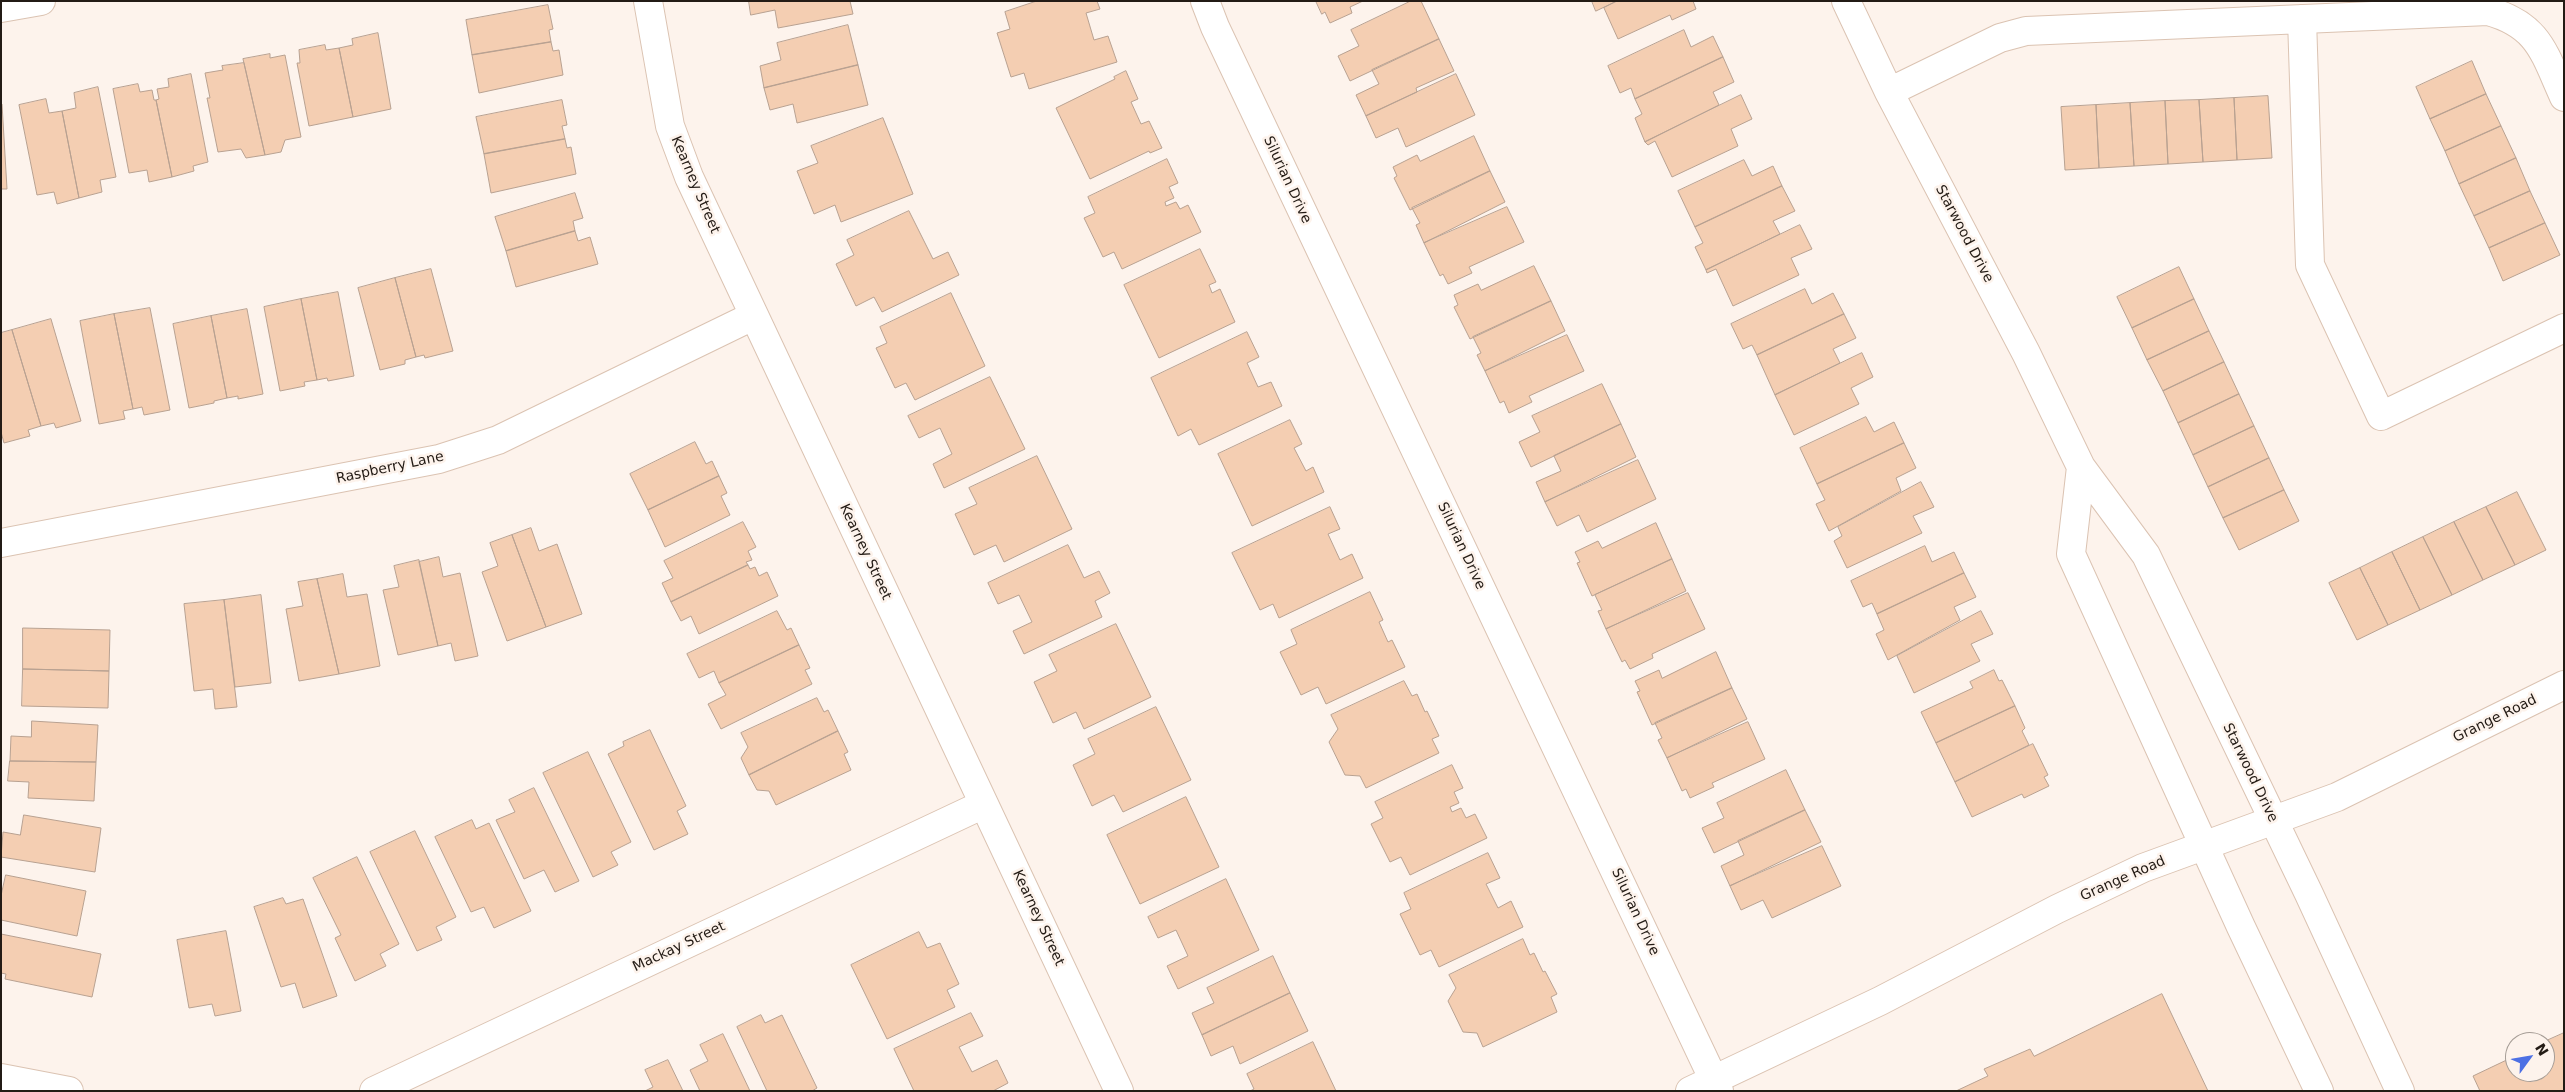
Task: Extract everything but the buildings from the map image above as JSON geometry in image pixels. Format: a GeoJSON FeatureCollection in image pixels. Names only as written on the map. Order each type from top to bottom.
{"type":"FeatureCollection","features":[{"type":"Feature","properties":{"kind":"street"},"geometry":{"type":"LineString","coordinates":[[1,8],[41,1]]}},
{"type":"Feature","properties":{"kind":"street","name":"Kearney Street"},"geometry":{"type":"LineString","coordinates":[[648,1],[670,126],[689,177],[1120,1091]]}},
{"type":"Feature","properties":{"kind":"street","name":"Silurian Drive"},"geometry":{"type":"LineString","coordinates":[[1205,1],[1215,27],[1708,1087]]}},
{"type":"Feature","properties":{"kind":"street","name":"Starwood Drive"},"geometry":{"type":"LineString","coordinates":[[1846,1],[1889,92],[2026,353],[2081,467],[2146,555],[2400,1091]]}},
{"type":"Feature","properties":{"kind":"street"},"geometry":{"type":"LineString","coordinates":[[1889,92],[2000,38],[2026,31],[2488,11],[2509,17],[2526,28],[2541,48],[2564,97]]}},
{"type":"Feature","properties":{"kind":"street"},"geometry":{"type":"LineString","coordinates":[[2302,19],[2310,265],[2381,416],[2564,328]]}},
{"type":"Feature","properties":{"kind":"street","name":"Raspberry Lane"},"geometry":{"type":"LineString","coordinates":[[1,544],[439,459],[498,440],[753,316]]}},
{"type":"Feature","properties":{"kind":"street"},"geometry":{"type":"LineString","coordinates":[[2081,467],[2071,554],[2204,846],[2319,1091]]}},
{"type":"Feature","properties":{"kind":"street","name":"Grange Road"},"geometry":{"type":"LineString","coordinates":[[1708,1087],[1880,1001],[2057,909],[2143,868],[2337,797],[2564,685]]}},
{"type":"Feature","properties":{"kind":"street","name":"Mackay Street"},"geometry":{"type":"LineString","coordinates":[[374,1091],[984,804]]}},
{"type":"Feature","properties":{"kind":"street"},"geometry":{"type":"LineString","coordinates":[[1,1078],[69,1091]]}}]}
